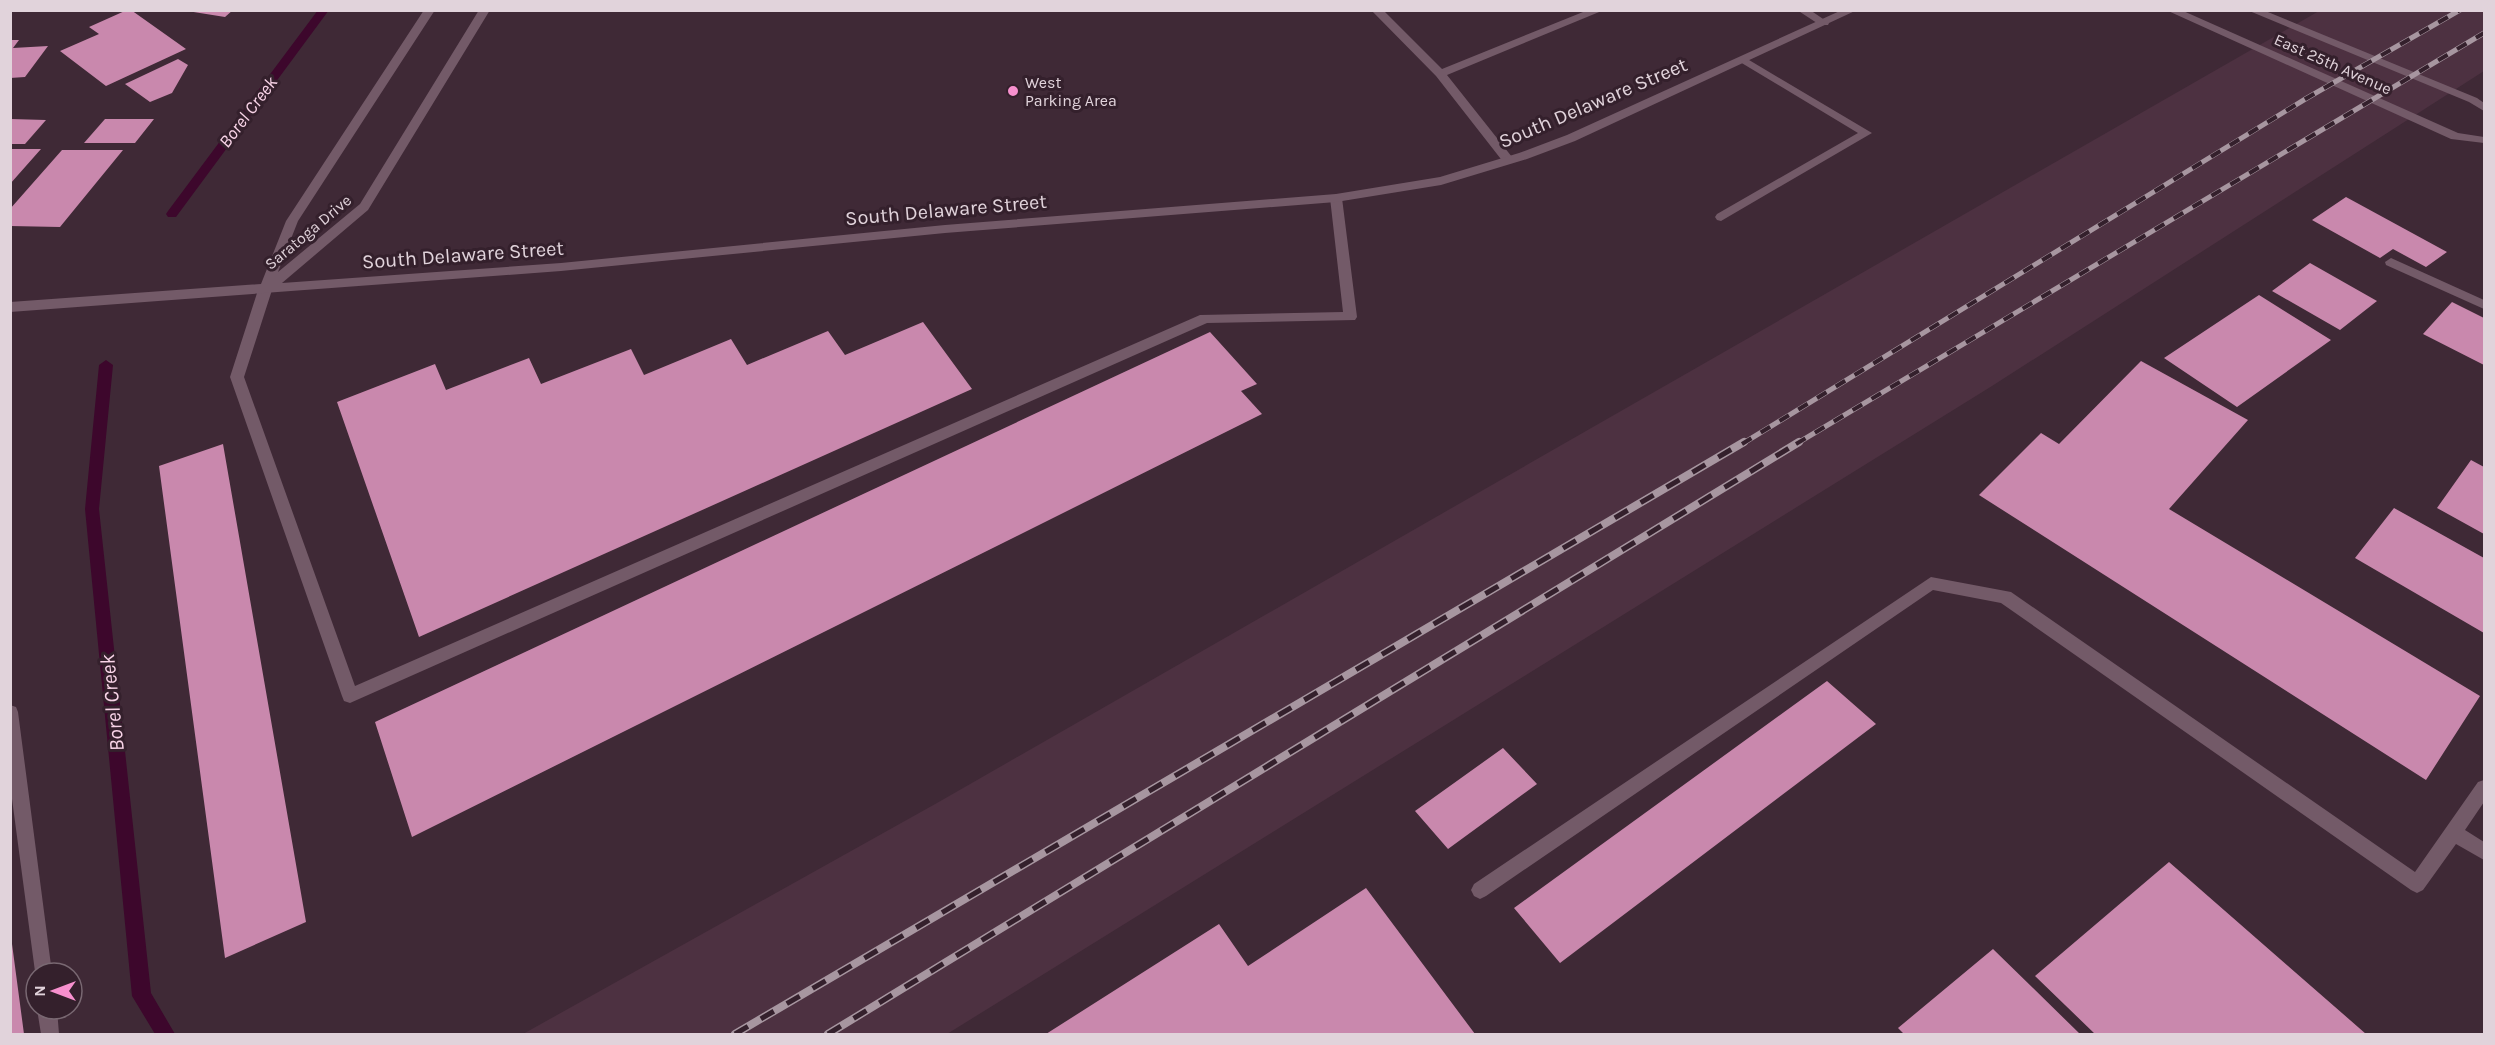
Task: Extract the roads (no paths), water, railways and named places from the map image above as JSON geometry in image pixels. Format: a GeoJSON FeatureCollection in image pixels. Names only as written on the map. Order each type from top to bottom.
{"type":"FeatureCollection","features":[{"type":"Feature","properties":{"kind":"main road","name":"Saratoga Drive"},"geometry":{"type":"LineString","coordinates":[[265,290],[291,221],[430,10]]}},
{"type":"Feature","properties":{"kind":"main road","name":"Saratoga Drive"},"geometry":{"type":"LineString","coordinates":[[265,290],[364,207],[485,10]]}},
{"type":"Feature","properties":{"kind":"main road"},"geometry":{"type":"LineString","coordinates":[[1376,10],[1440,74],[1508,160]]}},
{"type":"Feature","properties":{"kind":"main road"},"geometry":{"type":"LineString","coordinates":[[1440,74],[1599,10]]}},
{"type":"Feature","properties":{"kind":"main road"},"geometry":{"type":"LineString","coordinates":[[1802,10],[1824,23]]}},
{"type":"Feature","properties":{"kind":"main road","name":"South Delaware Street"},"geometry":{"type":"LineString","coordinates":[[10,307],[265,290],[667,258],[1026,221],[1336,198],[1441,181],[1570,138],[1852,10]]}},
{"type":"Feature","properties":{"kind":"main road","name":"East 25th Avenue"},"geometry":{"type":"LineString","coordinates":[[2171,10],[2455,136],[2484,140]]}},
{"type":"Feature","properties":{"kind":"main road","name":"East 25th Avenue"},"geometry":{"type":"LineString","coordinates":[[2252,10],[2473,100],[2484,108]]}},
{"type":"Feature","properties":{"kind":"main road"},"geometry":{"type":"LineString","coordinates":[[1721,217],[1866,133],[1744,60]]}},
{"type":"Feature","properties":{"kind":"main road"},"geometry":{"type":"LineString","coordinates":[[265,290],[237,376],[350,696],[1205,318],[1350,317],[1336,198]]}},
{"type":"Feature","properties":{"kind":"main road"},"geometry":{"type":"LineString","coordinates":[[2391,261],[2484,305]]}},
{"type":"Feature","properties":{"kind":"main road"},"geometry":{"type":"LineString","coordinates":[[1480,890],[1931,583],[2005,597],[2417,884],[2484,788]]}},
{"type":"Feature","properties":{"kind":"main road"},"geometry":{"type":"LineString","coordinates":[[10,712],[41,961]]}},
{"type":"Feature","properties":{"kind":"main road"},"geometry":{"type":"LineString","coordinates":[[2454,832],[2484,852]]}},
{"type":"Feature","properties":{"kind":"waterway","name":"Borel Creek"},"geometry":{"type":"LineString","coordinates":[[172,214],[324,10]]}},
{"type":"Feature","properties":{"kind":"waterway","name":"Borel Creek"},"geometry":{"type":"LineString","coordinates":[[106,365],[92,509],[142,996],[166,1034]]}},
{"type":"Feature","properties":{"kind":"railway"},"geometry":{"type":"LineString","coordinates":[[1742,444],[2307,98],[2460,10]]}},
{"type":"Feature","properties":{"kind":"railway"},"geometry":{"type":"LineString","coordinates":[[1796,444],[2484,33]]}},
{"type":"Feature","properties":{"kind":"railway"},"geometry":{"type":"LineString","coordinates":[[735,1034],[1744,442]]}},
{"type":"Feature","properties":{"kind":"railway"},"geometry":{"type":"LineString","coordinates":[[828,1034],[1799,442]]}},
{"type":"Feature","properties":{"kind":"place","name":"West Parking Area"},"geometry":{"type":"Point","coordinates":[1013,91]}}]}
